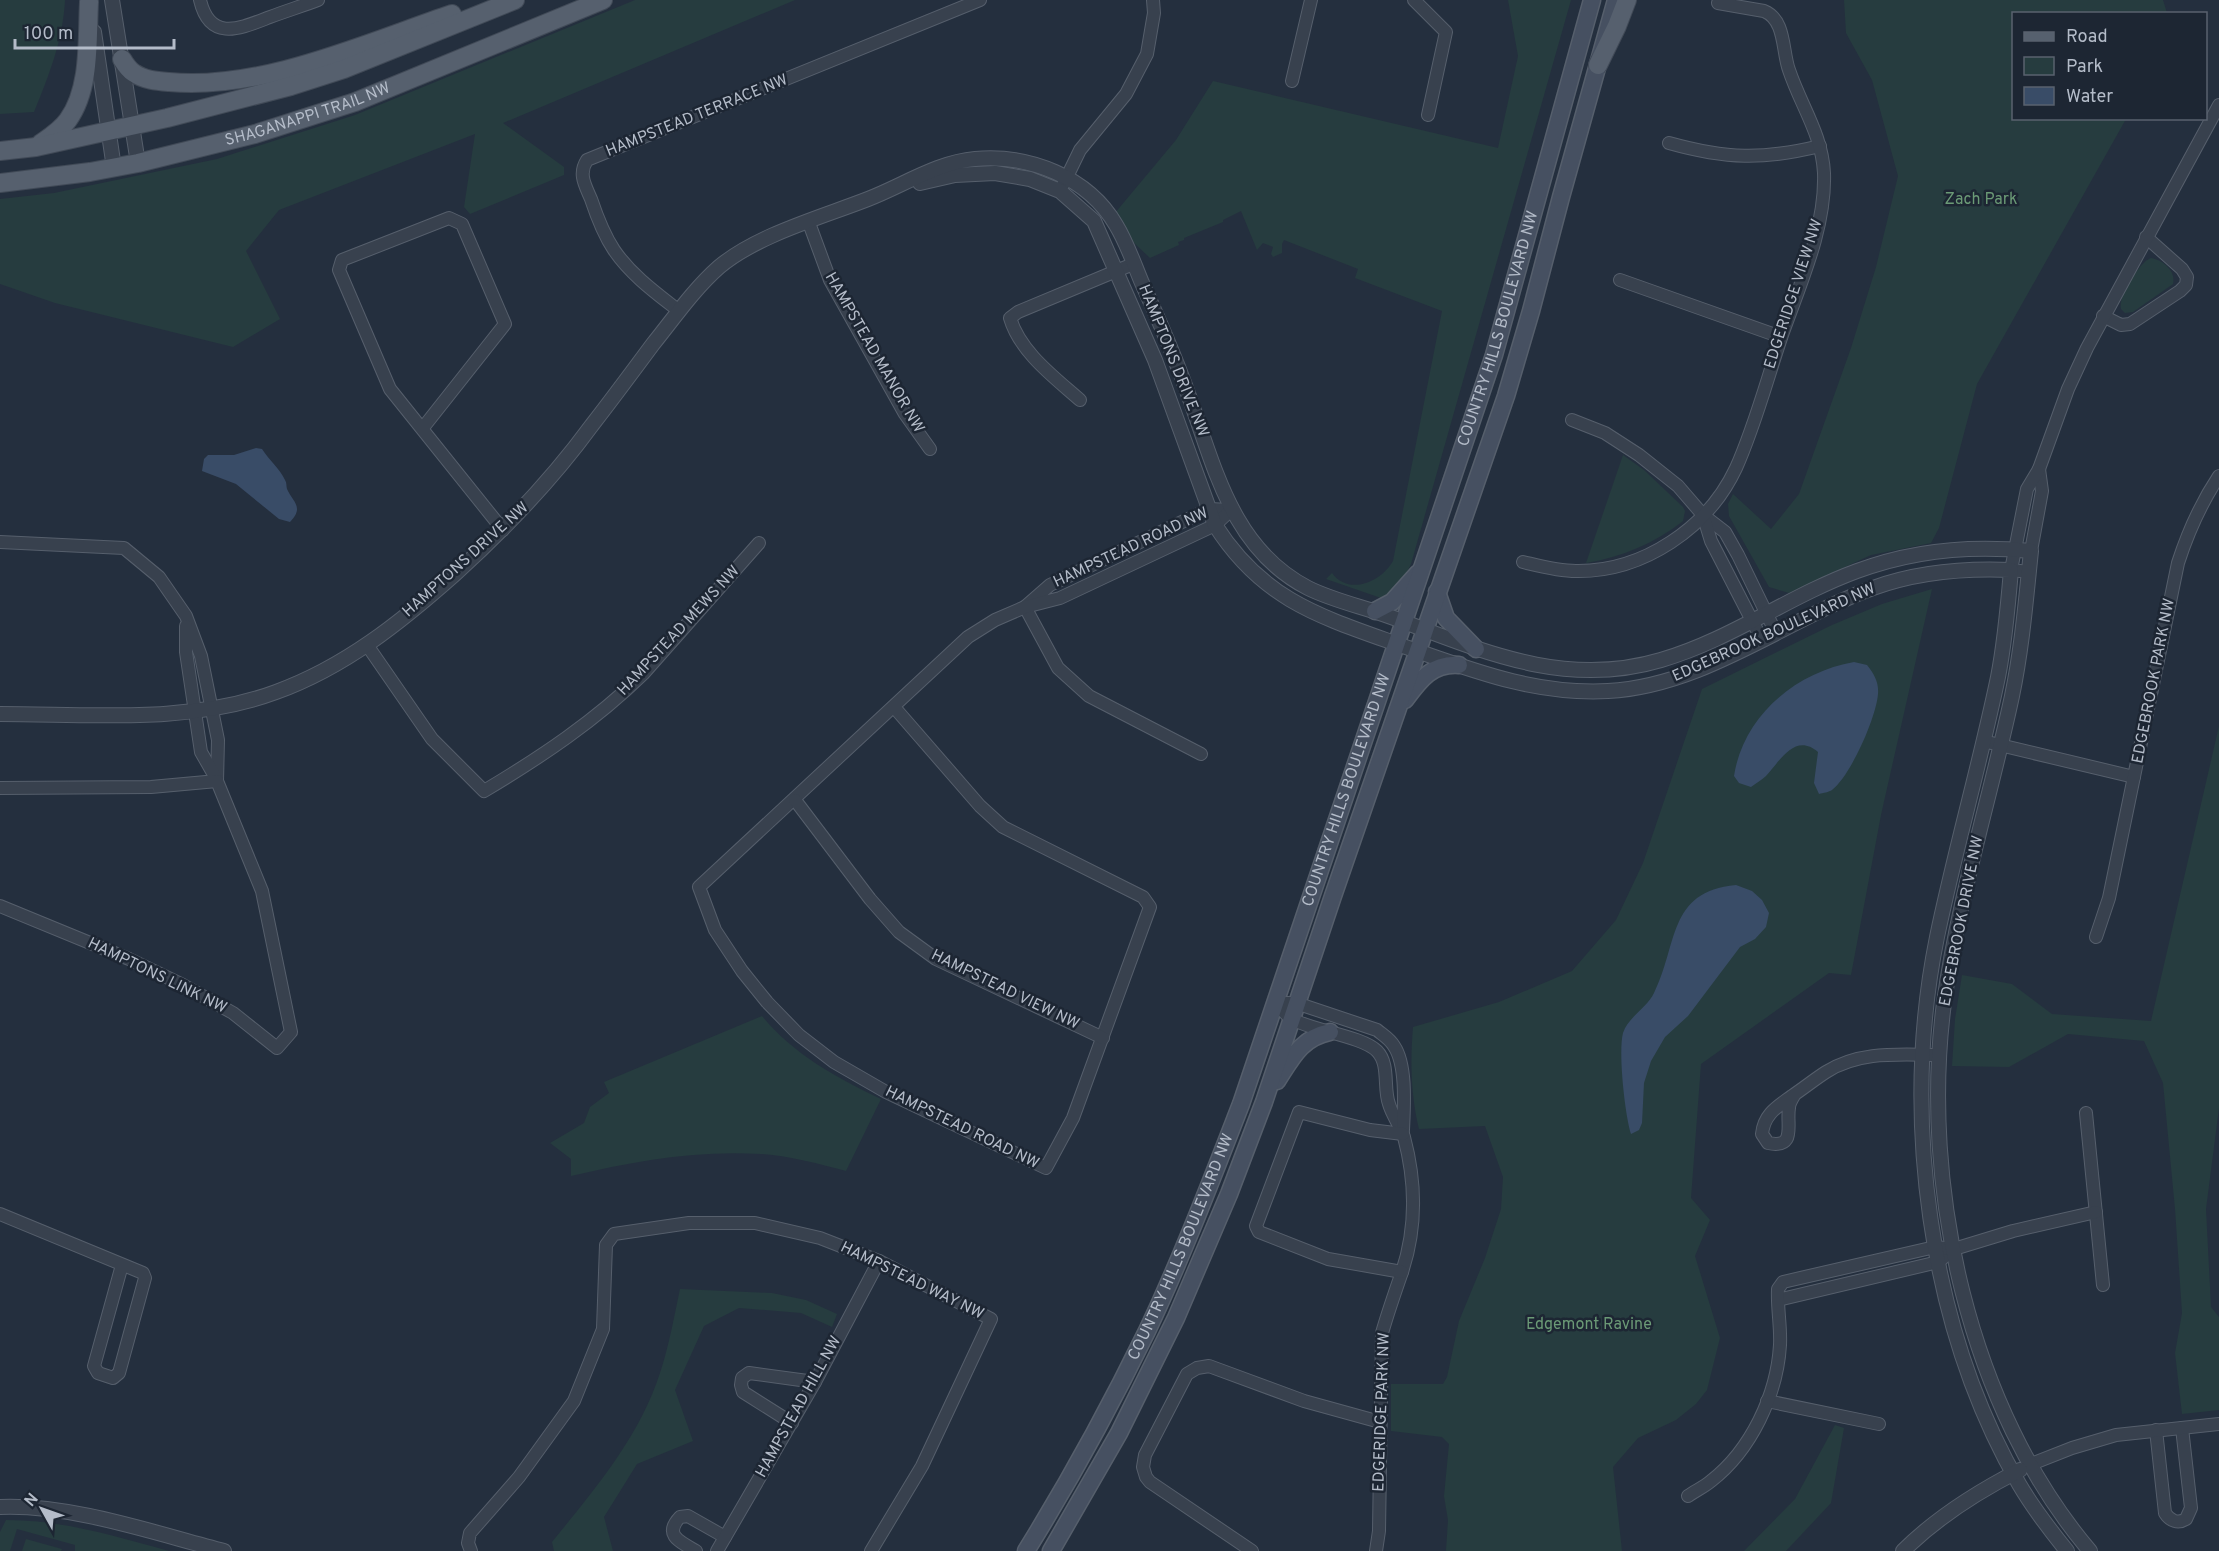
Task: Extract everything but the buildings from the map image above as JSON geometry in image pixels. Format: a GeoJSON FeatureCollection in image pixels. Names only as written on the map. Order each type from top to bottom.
{"type":"FeatureCollection","features":[{"type":"Feature","properties":{"kind":"main road","name":"SHAGANAPPI TRAIL NW"},"geometry":{"type":"LineString","coordinates":[[0,183],[114,168],[255,134],[356,102],[603,0]]}},
{"type":"Feature","properties":{"kind":"main road","name":"COUNTRY HILLS BOULEVARD NW"},"geometry":{"type":"LineString","coordinates":[[1026,1551],[1088,1447],[1164,1293],[1241,1104],[1425,566],[1494,355],[1592,0]]}},
{"type":"Feature","properties":{"kind":"main road","name":"COUNTRY HILLS BOULEVARD NW"},"geometry":{"type":"LineString","coordinates":[[1051,1551],[1119,1433],[1176,1318],[1229,1194],[1264,1102],[1437,591],[1506,396],[1617,0]]}},
{"type":"Feature","properties":{"kind":"main road"},"geometry":{"type":"LineString","coordinates":[[1598,65],[1627,0]]}},
{"type":"Feature","properties":{"kind":"main road"},"geometry":{"type":"LineString","coordinates":[[36,147],[55,133],[68,119],[80,94],[85,70],[89,1]]}},
{"type":"Feature","properties":{"kind":"main road"},"geometry":{"type":"LineString","coordinates":[[122,60],[132,72],[160,81],[198,84],[246,79],[290,69],[490,1],[514,1]]}},
{"type":"Feature","properties":{"kind":"main road","name":"SHAGANAPPI TRAIL NW"},"geometry":{"type":"LineString","coordinates":[[0,151],[36,147],[247,99],[344,69],[514,1]]}},
{"type":"Feature","properties":{"kind":"main road"},"geometry":{"type":"LineString","coordinates":[[1375,611],[1386,607],[1425,566]]}},
{"type":"Feature","properties":{"kind":"main road"},"geometry":{"type":"LineString","coordinates":[[1437,591],[1446,618],[1476,649]]}},
{"type":"Feature","properties":{"kind":"main road"},"geometry":{"type":"LineString","coordinates":[[1396,712],[1418,682],[1431,671],[1449,664],[1459,665]]}},
{"type":"Feature","properties":{"kind":"main road"},"geometry":{"type":"LineString","coordinates":[[1264,1102],[1305,1042],[1330,1032]]}},
{"type":"Feature","properties":{"kind":"street"},"geometry":{"type":"LineString","coordinates":[[112,0],[138,163]]}},
{"type":"Feature","properties":{"kind":"street"},"geometry":{"type":"LineString","coordinates":[[200,0],[204,15],[216,26],[234,30],[318,0]]}},
{"type":"Feature","properties":{"kind":"street","name":"HAMPSTEAD TERRACE NW"},"geometry":{"type":"LineString","coordinates":[[679,311],[635,275],[614,250],[601,227],[582,176],[583,167],[588,160],[980,0]]}},
{"type":"Feature","properties":{"kind":"street"},"geometry":{"type":"LineString","coordinates":[[1060,191],[1080,150],[1126,94],[1147,54],[1154,0]]}},
{"type":"Feature","properties":{"kind":"street"},"geometry":{"type":"LineString","coordinates":[[1292,81],[1311,0]]}},
{"type":"Feature","properties":{"kind":"street"},"geometry":{"type":"LineString","coordinates":[[1414,0],[1446,32],[1428,115]]}},
{"type":"Feature","properties":{"kind":"street"},"geometry":{"type":"LineString","coordinates":[[89,1],[114,168]]}},
{"type":"Feature","properties":{"kind":"street","name":"EDGERIDGE VIEW NW"},"geometry":{"type":"LineString","coordinates":[[1523,562],[1576,572],[1613,567],[1644,557],[1675,540],[1703,515],[1719,497],[1736,468],[1819,220],[1824,189],[1820,146],[1815,128],[1789,72],[1780,27],[1776,19],[1764,11],[1718,3]]}},
{"type":"Feature","properties":{"kind":"street"},"geometry":{"type":"LineString","coordinates":[[2013,559],[2027,489],[2039,469],[2068,389],[2103,316],[2218,110]]}},
{"type":"Feature","properties":{"kind":"street"},"geometry":{"type":"LineString","coordinates":[[1670,143],[1710,153],[1745,157],[1790,153],[1820,146]]}},
{"type":"Feature","properties":{"kind":"street","name":"HAMPTONS DRIVE NW"},"geometry":{"type":"LineString","coordinates":[[0,714],[141,715],[211,709],[273,694],[330,668],[367,645],[433,594],[503,530],[558,471],[679,311],[721,265],[763,240],[897,188],[933,170],[971,159],[1023,161],[1067,177],[1104,207],[1119,230],[1173,353],[1231,510],[1258,550],[1277,568],[1306,587],[1424,630]]}},
{"type":"Feature","properties":{"kind":"street","name":"HAMPTONS DRIVE NW"},"geometry":{"type":"LineString","coordinates":[[897,188],[955,175],[995,172],[1030,179],[1060,191],[1094,220],[1155,360],[1215,525],[1243,563],[1264,583],[1295,603],[1339,623],[1417,651]]}},
{"type":"Feature","properties":{"kind":"street"},"geometry":{"type":"LineString","coordinates":[[422,429],[505,324],[462,224],[449,218],[342,260],[339,270],[390,389],[422,429],[503,530]]}},
{"type":"Feature","properties":{"kind":"street","name":"HAMPSTEAD MANOR NW"},"geometry":{"type":"LineString","coordinates":[[809,223],[830,280],[905,414],[930,449]]}},
{"type":"Feature","properties":{"kind":"street"},"geometry":{"type":"LineString","coordinates":[[2103,316],[2121,325],[2130,324],[2186,285],[2187,277],[2182,269],[2146,237]]}},
{"type":"Feature","properties":{"kind":"street"},"geometry":{"type":"LineString","coordinates":[[1080,400],[1044,368],[1014,332],[1010,318],[1018,312],[1134,264]]}},
{"type":"Feature","properties":{"kind":"street"},"geometry":{"type":"LineString","coordinates":[[1620,280],[1781,337]]}},
{"type":"Feature","properties":{"kind":"street"},"geometry":{"type":"LineString","coordinates":[[1572,420],[1605,434],[1639,455],[1678,486],[1703,515],[1725,532],[1776,633]]}},
{"type":"Feature","properties":{"kind":"street"},"geometry":{"type":"LineString","coordinates":[[2031,551],[2042,491],[2039,469]]}},
{"type":"Feature","properties":{"kind":"street","name":"EDGEBROOK PARK NW"},"geometry":{"type":"LineString","coordinates":[[1983,741],[2134,777],[2178,563],[2187,536],[2202,504],[2219,476]]}},
{"type":"Feature","properties":{"kind":"street","name":"HAMPSTEAD ROAD NW"},"geometry":{"type":"LineString","coordinates":[[1025,607],[1050,585],[1209,509],[1231,510]]}},
{"type":"Feature","properties":{"kind":"street","name":"HAMPSTEAD ROAD NW"},"geometry":{"type":"LineString","coordinates":[[894,707],[980,806],[1002,827],[1143,897],[1150,907],[1073,1118],[1046,1168],[886,1092],[834,1062],[808,1042],[766,1002],[741,971],[715,930],[699,887],[968,637],[995,620],[1025,607],[1060,598],[1215,525],[1231,510]]}},
{"type":"Feature","properties":{"kind":"street"},"geometry":{"type":"LineString","coordinates":[[1703,515],[1711,541],[1761,640]]}},
{"type":"Feature","properties":{"kind":"street","name":"HAMPTONS LINK NW"},"geometry":{"type":"LineString","coordinates":[[0,542],[124,548],[159,577],[186,616],[201,656],[218,740],[217,782]]}},
{"type":"Feature","properties":{"kind":"street","name":"HAMPSTEAD MEWS NW"},"geometry":{"type":"LineString","coordinates":[[367,645],[432,739],[484,791],[560,745],[622,694],[643,674],[759,543]]}},
{"type":"Feature","properties":{"kind":"street","name":"EDGEBROOK BOULEVARD NW"},"geometry":{"type":"LineString","coordinates":[[1424,630],[1476,649],[1544,667],[1580,670],[1615,669],[1646,664],[1680,654],[1852,572],[1890,560],[1943,550],[1975,547],[2013,559],[2029,573]]}},
{"type":"Feature","properties":{"kind":"street","name":"EDGEBROOK BOULEVARD NW"},"geometry":{"type":"LineString","coordinates":[[1417,651],[1511,682],[1534,687],[1572,692],[1638,687],[1677,678],[1721,660],[1862,592],[1896,580],[2013,559],[2031,551]]}},
{"type":"Feature","properties":{"kind":"street","name":"EDGEBROOK DRIVE NW"},"geometry":{"type":"LineString","coordinates":[[2031,551],[2019,655],[1953,948],[1944,1005],[1939,1098],[1942,1166],[1954,1250],[1971,1320],[2000,1405],[2029,1465],[2052,1503],[2090,1551]]}},
{"type":"Feature","properties":{"kind":"street","name":"EDGEBROOK DRIVE NW"},"geometry":{"type":"LineString","coordinates":[[2013,559],[1998,675],[1937,938],[1928,989],[1922,1055],[1921,1101],[1925,1177],[1938,1262],[1971,1376],[1990,1425],[2013,1473],[2040,1516],[2067,1551]]}},
{"type":"Feature","properties":{"kind":"street"},"geometry":{"type":"LineString","coordinates":[[1025,607],[1058,668],[1089,696],[1201,754]]}},
{"type":"Feature","properties":{"kind":"street","name":"HAMPTONS LINK NW"},"geometry":{"type":"LineString","coordinates":[[0,906],[129,959],[183,985],[233,1013],[277,1048],[291,1032],[262,891],[217,782],[201,752],[186,652],[186,616]]}},
{"type":"Feature","properties":{"kind":"street"},"geometry":{"type":"LineString","coordinates":[[2096,937],[2109,898],[2134,777]]}},
{"type":"Feature","properties":{"kind":"street"},"geometry":{"type":"LineString","coordinates":[[0,788],[151,787],[217,782]]}},
{"type":"Feature","properties":{"kind":"street","name":"HAMPSTEAD VIEW NW"},"geometry":{"type":"LineString","coordinates":[[795,800],[870,900],[899,932],[936,959],[1103,1038]]}},
{"type":"Feature","properties":{"kind":"street","name":"EDGERIDGE PARK NW"},"geometry":{"type":"LineString","coordinates":[[1276,1003],[1330,1032],[1367,1045],[1380,1054],[1384,1063],[1388,1103],[1403,1134],[1411,1171],[1414,1203],[1411,1235],[1383,1333],[1379,1530],[1376,1551]]}},
{"type":"Feature","properties":{"kind":"street","name":"EDGERIDGE PARK NW"},"geometry":{"type":"LineString","coordinates":[[1294,1011],[1377,1030],[1391,1042],[1399,1057],[1404,1101],[1403,1134]]}},
{"type":"Feature","properties":{"kind":"street"},"geometry":{"type":"LineString","coordinates":[[1795,1094],[1827,1071],[1849,1061],[1875,1055],[1940,1055]]}},
{"type":"Feature","properties":{"kind":"street"},"geometry":{"type":"LineString","coordinates":[[1402,1272],[1328,1259],[1259,1232],[1256,1226],[1299,1112],[1370,1130],[1403,1134]]}},
{"type":"Feature","properties":{"kind":"street"},"geometry":{"type":"LineString","coordinates":[[2086,1113],[2103,1285]]}},
{"type":"Feature","properties":{"kind":"street"},"geometry":{"type":"LineString","coordinates":[[1778,1299],[1938,1262],[1954,1250],[2013,1231],[2096,1212]]}},
{"type":"Feature","properties":{"kind":"street"},"geometry":{"type":"LineString","coordinates":[[1,1216],[143,1273],[145,1278],[119,1374],[113,1378],[98,1373],[94,1366],[122,1265]]}},
{"type":"Feature","properties":{"kind":"street","name":"HAMPSTEAD WAY NW"},"geometry":{"type":"LineString","coordinates":[[471,1551],[468,1544],[470,1533],[519,1477],[574,1401],[603,1329],[606,1245],[614,1234],[689,1223],[755,1223],[820,1238],[879,1261],[991,1319],[922,1466],[871,1551]]}},
{"type":"Feature","properties":{"kind":"street"},"geometry":{"type":"LineString","coordinates":[[1688,1496],[1711,1482],[1728,1465],[1750,1437],[1767,1401],[1778,1362],[1780,1344],[1778,1289],[1783,1282],[1935,1246],[1954,1250]]}},
{"type":"Feature","properties":{"kind":"street","name":"HAMPSTEAD HILL NW"},"geometry":{"type":"LineString","coordinates":[[717,1551],[815,1382],[879,1261]]}},
{"type":"Feature","properties":{"kind":"street"},"geometry":{"type":"LineString","coordinates":[[1858,1264],[1862,1280]]}},
{"type":"Feature","properties":{"kind":"street"},"geometry":{"type":"LineString","coordinates":[[1252,1551],[1150,1482],[1144,1472],[1145,1455],[1187,1374],[1197,1368],[1209,1366],[1304,1401],[1380,1422]]}},
{"type":"Feature","properties":{"kind":"street"},"geometry":{"type":"LineString","coordinates":[[792,1423],[743,1392],[742,1378],[749,1373],[815,1382]]}},
{"type":"Feature","properties":{"kind":"street"},"geometry":{"type":"LineString","coordinates":[[1767,1401],[1879,1424]]}},
{"type":"Feature","properties":{"kind":"street"},"geometry":{"type":"LineString","coordinates":[[1903,1551],[1943,1516],[1971,1496],[2029,1465],[2098,1440],[2138,1432],[2219,1424]]}},
{"type":"Feature","properties":{"kind":"street"},"geometry":{"type":"LineString","coordinates":[[2156,1430],[2165,1513],[2170,1520],[2179,1522],[2189,1516],[2191,1508],[2182,1428]]}},
{"type":"Feature","properties":{"kind":"street"},"geometry":{"type":"LineString","coordinates":[[0,1506],[24,1506],[91,1517],[224,1551]]}},
{"type":"Feature","properties":{"kind":"street"},"geometry":{"type":"LineString","coordinates":[[696,1551],[676,1539],[673,1532],[674,1524],[680,1517],[688,1516],[725,1537]]}},
{"type":"Feature","properties":{"kind":"green space"},"geometry":{"type":"Polygon","coordinates":[[[0,0],[65,0],[58,43],[34,112],[0,114],[0,0]]]}},
{"type":"Feature","properties":{"kind":"green space"},"geometry":{"type":"Polygon","coordinates":[[[635,0],[795,0],[503,123],[564,167],[564,175],[470,214],[464,207],[475,134],[279,210],[246,251],[280,319],[233,347],[55,303],[0,284],[0,199],[54,193],[217,159],[355,115],[635,0]]]}},
{"type":"Feature","properties":{"kind":"green space"},"geometry":{"type":"Polygon","coordinates":[[[1508,0],[1571,0],[1411,564],[1399,584],[1381,598],[1326,579],[1332,573],[1347,584],[1364,584],[1381,575],[1393,561],[1442,311],[1355,278],[1358,269],[1284,240],[1282,253],[1273,257],[1271,254],[1273,247],[1263,243],[1257,250],[1241,211],[1223,222],[1184,238],[1178,242],[1179,245],[1150,258],[1133,242],[1115,213],[1176,140],[1213,81],[1498,148],[1518,56],[1508,0]]]}},
{"type":"Feature","properties":{"kind":"green space","name":"Zach Park"},"geometry":{"type":"Polygon","coordinates":[[[1844,0],[2163,0],[2167,12],[2012,12],[2012,120],[2125,120],[1977,384],[1939,528],[1931,543],[1871,555],[1789,593],[1769,587],[1729,516],[1728,504],[1733,494],[1771,529],[1799,494],[1851,348],[1876,267],[1898,176],[1872,80],[1846,33],[1844,0]]]}},
{"type":"Feature","properties":{"kind":"green space"},"geometry":{"type":"Polygon","coordinates":[[[2151,258],[2168,267],[2173,275],[2173,284],[2133,312],[2125,313],[2121,309],[2122,297],[2141,266],[2151,258]]]}},
{"type":"Feature","properties":{"kind":"green space"},"geometry":{"type":"Polygon","coordinates":[[[1623,455],[1644,470],[1683,507],[1685,511],[1683,521],[1638,548],[1586,563],[1623,455]]]}},
{"type":"Feature","properties":{"kind":"green space","name":"Edgemont Ravine"},"geometry":{"type":"Polygon","coordinates":[[[1932,589],[1881,815],[1851,975],[1829,973],[1701,1064],[1691,1198],[1710,1220],[1695,1256],[1720,1338],[1707,1390],[1696,1404],[1676,1420],[1638,1438],[1613,1467],[1622,1551],[1446,1551],[1448,1520],[1444,1496],[1449,1444],[1442,1437],[1391,1431],[1391,1384],[1443,1384],[1447,1377],[1459,1321],[1485,1258],[1501,1209],[1503,1177],[1485,1126],[1419,1129],[1412,1079],[1413,1027],[1499,1002],[1572,971],[1616,920],[1643,863],[1702,689],[1832,625],[1882,604],[1932,589]]]}},
{"type":"Feature","properties":{"kind":"green space"},"geometry":{"type":"Polygon","coordinates":[[[2219,726],[2219,1108],[2206,1209],[2211,1307],[2219,1317],[2219,1410],[2182,1414],[2175,1353],[2182,1313],[2163,1083],[2144,1041],[2068,1034],[2009,1067],[1952,1066],[1955,1019],[1962,975],[2012,984],[2052,1014],[2151,1021],[2219,726]]]}},
{"type":"Feature","properties":{"kind":"green space"},"geometry":{"type":"Polygon","coordinates":[[[762,1016],[787,1042],[817,1064],[881,1099],[846,1171],[783,1157],[737,1153],[666,1158],[571,1176],[571,1159],[550,1143],[584,1123],[590,1107],[609,1093],[604,1082],[762,1016]]]}},
{"type":"Feature","properties":{"kind":"green space"},"geometry":{"type":"Polygon","coordinates":[[[680,1289],[772,1293],[806,1300],[837,1314],[832,1327],[801,1313],[739,1308],[704,1326],[675,1390],[693,1441],[637,1464],[604,1517],[613,1551],[554,1551],[552,1542],[614,1462],[640,1420],[663,1363],[680,1289]]]}},
{"type":"Feature","properties":{"kind":"green space"},"geometry":{"type":"Polygon","coordinates":[[[1835,1425],[1844,1428],[1831,1503],[1786,1551],[1744,1551],[1795,1499],[1835,1425]]]}},
{"type":"Feature","properties":{"kind":"green space"},"geometry":{"type":"Polygon","coordinates":[[[6,1520],[68,1526],[169,1551],[75,1551],[75,1545],[17,1529],[10,1551],[0,1551],[0,1532],[6,1520]]]}},
{"type":"Feature","properties":{"kind":"green space"},"geometry":{"type":"Polygon","coordinates":[[[26,1539],[62,1549],[61,1551],[22,1551],[26,1539]]]}},
{"type":"Feature","properties":{"kind":"water"},"geometry":{"type":"Polygon","coordinates":[[[256,448],[262,449],[286,481],[287,489],[297,508],[290,522],[279,519],[236,484],[202,471],[204,459],[208,455],[234,455],[256,448]]]}},
{"type":"Feature","properties":{"kind":"water"},"geometry":{"type":"Polygon","coordinates":[[[1854,662],[1870,668],[1877,682],[1878,694],[1873,717],[1861,745],[1839,783],[1832,790],[1819,794],[1814,783],[1818,752],[1802,745],[1789,751],[1766,776],[1751,787],[1739,783],[1734,776],[1739,754],[1748,734],[1776,700],[1812,676],[1833,667],[1854,662]]]}},
{"type":"Feature","properties":{"kind":"water"},"geometry":{"type":"Polygon","coordinates":[[[1736,885],[1752,891],[1762,900],[1769,913],[1766,927],[1755,939],[1740,947],[1688,1016],[1665,1037],[1651,1061],[1644,1083],[1642,1123],[1639,1130],[1631,1134],[1621,1054],[1625,1027],[1654,993],[1678,924],[1686,909],[1697,898],[1714,889],[1736,885]]]}}]}
